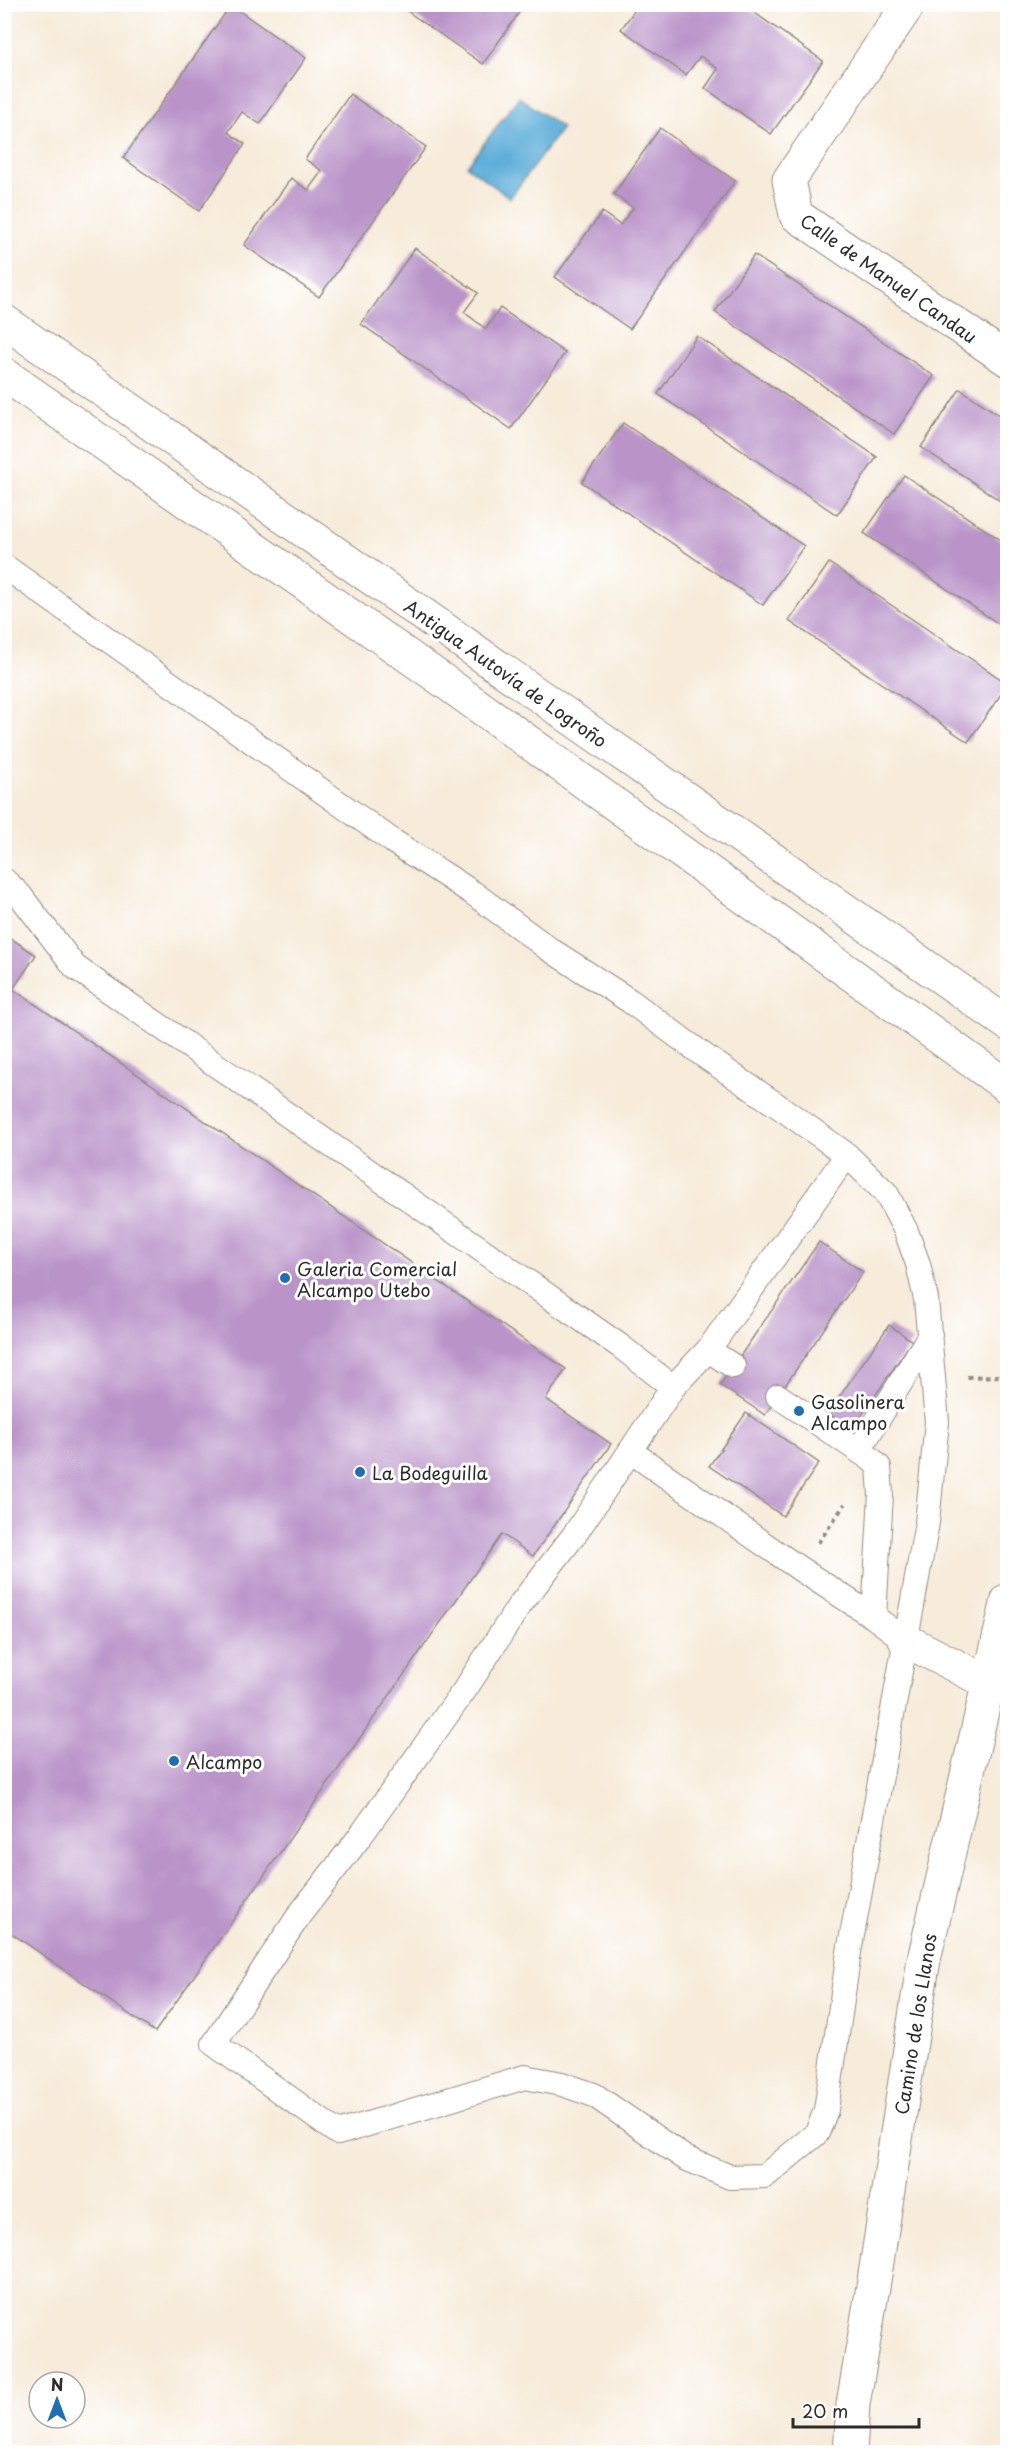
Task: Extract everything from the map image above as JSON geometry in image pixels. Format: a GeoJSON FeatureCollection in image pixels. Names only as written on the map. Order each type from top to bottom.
{"type":"FeatureCollection","features":[{"type":"Feature","properties":{"kind":"street","name":"Calle de Manuel Candau"},"geometry":{"type":"LineString","coordinates":[[909,4],[789,180],[796,215],[1008,360]]}},
{"type":"Feature","properties":{"kind":"street","name":"Antigua Autovía de Logroño"},"geometry":{"type":"LineString","coordinates":[[4,321],[1008,1024]]}},
{"type":"Feature","properties":{"kind":"street"},"geometry":{"type":"LineString","coordinates":[[4,374],[438,677],[1008,1087]]}},
{"type":"Feature","properties":{"kind":"street","name":"Camino de los Llanos"},"geometry":{"type":"LineString","coordinates":[[850,2452],[853,2404],[924,1959],[1008,1600]]}},
{"type":"Feature","properties":{"kind":"street"},"geometry":{"type":"LineString","coordinates":[[905,1640],[987,1682]]}},
{"type":"Feature","properties":{"kind":"lane"},"geometry":{"type":"LineString","coordinates":[[4,566],[394,842],[473,893],[549,948],[630,1001],[847,1155],[886,1193],[906,1231],[918,1264],[926,1299],[937,1422],[927,1523],[847,1964],[826,2110],[817,2133],[765,2176],[730,2177],[685,2158],[594,2096],[562,2084],[525,2077],[338,2133],[214,2044],[300,1914],[466,1688],[519,1606],[575,1534],[673,1388],[708,1350],[847,1155]]}},
{"type":"Feature","properties":{"kind":"lane"},"geometry":{"type":"LineString","coordinates":[[4,880],[19,894],[75,967],[603,1333],[673,1388]]}},
{"type":"Feature","properties":{"kind":"lane"},"geometry":{"type":"LineString","coordinates":[[859,1450],[930,1335]]}},
{"type":"Feature","properties":{"kind":"lane"},"geometry":{"type":"LineString","coordinates":[[708,1350],[733,1366]]}},
{"type":"Feature","properties":{"kind":"lane"},"geometry":{"type":"LineString","coordinates":[[778,1396],[859,1450],[879,1467],[881,1494],[874,1617]]}},
{"type":"Feature","properties":{"kind":"lane"},"geometry":{"type":"LineString","coordinates":[[630,1451],[905,1640]]}},
{"type":"Feature","properties":{"kind":"path"},"geometry":{"type":"LineString","coordinates":[[800,1569],[856,1488],[879,1467]]}},
{"type":"Feature","properties":{"kind":"water"},"geometry":{"type":"Polygon","coordinates":[[[519,97],[562,128],[510,198],[467,166],[519,97]]]}},
{"type":"Feature","properties":{"kind":"building"},"geometry":{"type":"Polygon","coordinates":[[[411,4],[525,4],[483,64],[407,11],[411,4]]]}},
{"type":"Feature","properties":{"kind":"building"},"geometry":{"type":"Polygon","coordinates":[[[639,4],[742,4],[823,61],[771,134],[705,88],[718,69],[700,56],[686,75],[621,29],[639,4]]]}},
{"type":"Feature","properties":{"kind":"building"},"geometry":{"type":"Polygon","coordinates":[[[231,5],[306,58],[260,124],[242,112],[228,132],[245,144],[199,211],[123,158],[231,5]]]}},
{"type":"Feature","properties":{"kind":"building"},"geometry":{"type":"Polygon","coordinates":[[[350,94],[426,147],[319,297],[244,245],[291,178],[308,190],[322,171],[305,159],[350,94]]]}},
{"type":"Feature","properties":{"kind":"building"},"geometry":{"type":"Polygon","coordinates":[[[660,128],[735,181],[630,329],[555,277],[602,212],[620,225],[633,208],[614,194],[660,128]]]}},
{"type":"Feature","properties":{"kind":"building"},"geometry":{"type":"Polygon","coordinates":[[[415,248],[478,293],[464,312],[486,329],[500,308],[565,353],[511,429],[361,324],[415,248]]]}},
{"type":"Feature","properties":{"kind":"building"},"geometry":{"type":"Polygon","coordinates":[[[754,255],[934,376],[894,434],[715,312],[754,255]]]}},
{"type":"Feature","properties":{"kind":"building"},"geometry":{"type":"Polygon","coordinates":[[[697,336],[877,457],[837,515],[658,394],[697,336]]]}},
{"type":"Feature","properties":{"kind":"building"},"geometry":{"type":"Polygon","coordinates":[[[960,389],[1008,421],[1008,506],[921,447],[960,389]]]}},
{"type":"Feature","properties":{"kind":"building"},"geometry":{"type":"Polygon","coordinates":[[[623,423],[804,546],[763,605],[582,482],[623,423]]]}},
{"type":"Feature","properties":{"kind":"building"},"geometry":{"type":"Polygon","coordinates":[[[904,475],[1008,545],[1008,630],[864,533],[904,475]]]}},
{"type":"Feature","properties":{"kind":"building"},"geometry":{"type":"Polygon","coordinates":[[[829,563],[1008,684],[968,742],[789,621],[829,563]]]}},
{"type":"Feature","properties":{"kind":"building","name":"Alcampo"},"geometry":{"type":"Polygon","coordinates":[[[4,934],[36,955],[13,989],[566,1369],[546,1399],[611,1444],[533,1556],[502,1534],[155,2032],[4,1928],[4,934]]]}},
{"type":"Feature","properties":{"kind":"building"},"geometry":{"type":"Polygon","coordinates":[[[819,1242],[863,1272],[765,1415],[720,1385],[819,1242]]]}},
{"type":"Feature","properties":{"kind":"building"},"geometry":{"type":"Polygon","coordinates":[[[889,1325],[912,1341],[852,1430],[828,1413],[889,1325]]]}},
{"type":"Feature","properties":{"kind":"building"},"geometry":{"type":"Polygon","coordinates":[[[746,1413],[819,1463],[783,1516],[709,1466],[746,1413]]]}},
{"type":"Feature","properties":{"kind":"place","name":"Galeria Comercial Alcampo Utebo"},"geometry":{"type":"Point","coordinates":[285,1278]}},
{"type":"Feature","properties":{"kind":"place","name":"Gasolinera Alcampo"},"geometry":{"type":"Point","coordinates":[799,1411]}},
{"type":"Feature","properties":{"kind":"place","name":"La Bodeguilla"},"geometry":{"type":"Point","coordinates":[360,1472]}},
{"type":"Feature","properties":{"kind":"place","name":"Alcampo"},"geometry":{"type":"Point","coordinates":[174,1761]}}]}
